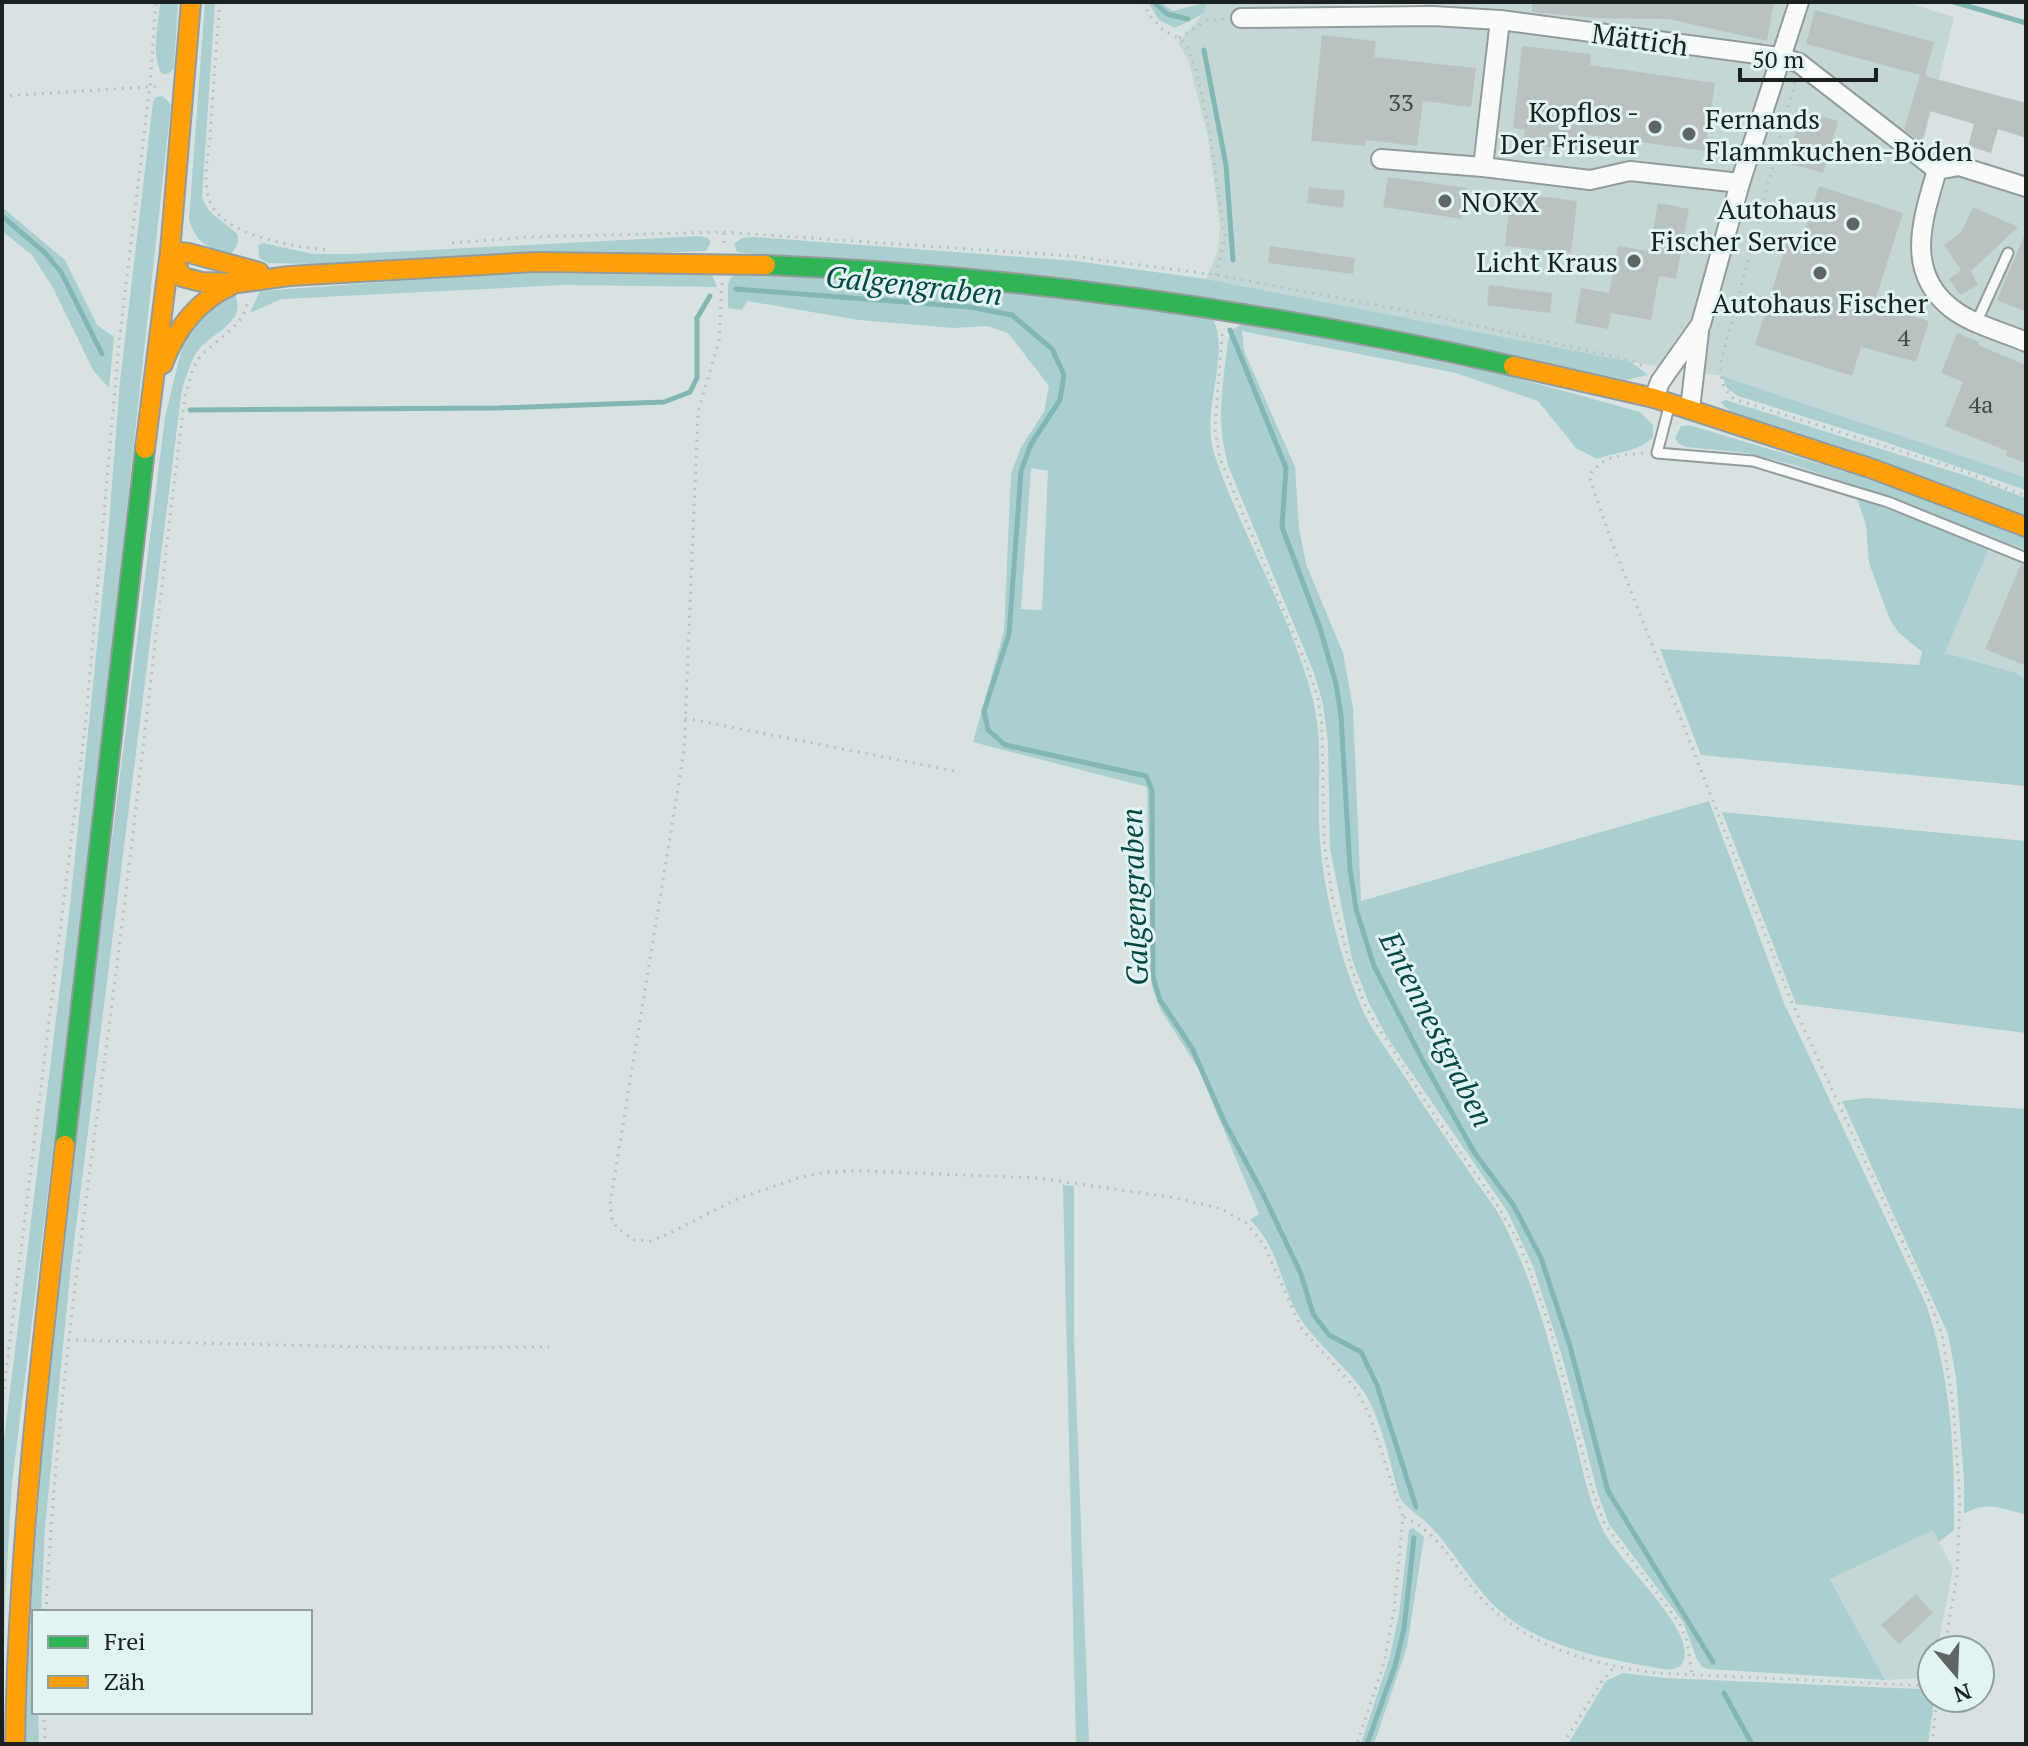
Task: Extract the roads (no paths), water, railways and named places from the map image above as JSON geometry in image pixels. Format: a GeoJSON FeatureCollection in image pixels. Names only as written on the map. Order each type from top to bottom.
{"type":"FeatureCollection","features":[{"type":"Feature","properties":{"kind":"street"},"geometry":{"type":"LineString","coordinates":[[15,1744],[16,1674],[32,1434],[170,251],[191,2]]}},
{"type":"Feature","properties":{"kind":"street"},"geometry":{"type":"LineString","coordinates":[[1690,409],[1695,351],[1701,324],[1740,183],[1799,2]]}},
{"type":"Feature","properties":{"kind":"street","name":"Mättich"},"geometry":{"type":"LineString","coordinates":[[1241,18],[1433,16],[1500,20],[1780,57],[1799,63],[1937,170]]}},
{"type":"Feature","properties":{"kind":"street"},"geometry":{"type":"LineString","coordinates":[[1483,167],[1500,20]]}},
{"type":"Feature","properties":{"kind":"street"},"geometry":{"type":"LineString","coordinates":[[1381,159],[1590,180],[1630,171],[1740,183]]}},
{"type":"Feature","properties":{"kind":"street"},"geometry":{"type":"LineString","coordinates":[[2026,187],[1959,166],[1937,170],[1922,223],[1920,256],[1926,277],[1936,294],[1953,310],[2026,342]]}},
{"type":"Feature","properties":{"kind":"street"},"geometry":{"type":"LineString","coordinates":[[170,251],[189,253],[248,271],[289,276]]}},
{"type":"Feature","properties":{"kind":"street"},"geometry":{"type":"LineString","coordinates":[[170,251],[182,277],[202,282],[243,282],[289,276],[536,262],[724,263],[821,267],[1114,293],[1419,345],[1662,401],[1873,469],[2026,527]]}},
{"type":"Feature","properties":{"kind":"street"},"geometry":{"type":"LineString","coordinates":[[151,401],[167,351],[195,307],[218,290],[243,282]]}},
{"type":"Feature","properties":{"kind":"street"},"geometry":{"type":"LineString","coordinates":[[1662,401],[1660,382],[1701,324]]}},
{"type":"Feature","properties":{"kind":"lane"},"geometry":{"type":"LineString","coordinates":[[1977,321],[2008,253]]}},
{"type":"Feature","properties":{"kind":"lane"},"geometry":{"type":"LineString","coordinates":[[1662,401],[1657,453],[1753,461],[1888,502],[2026,558]]}},
{"type":"Feature","properties":{"kind":"waterway","name":"Entennestgraben"},"geometry":{"type":"LineString","coordinates":[[1154,2],[1167,14],[1188,19]]}},
{"type":"Feature","properties":{"kind":"waterway"},"geometry":{"type":"LineString","coordinates":[[1954,2],[2026,23]]}},
{"type":"Feature","properties":{"kind":"waterway","name":"Entennestgraben"},"geometry":{"type":"LineString","coordinates":[[1204,50],[1226,165],[1233,260]]}},
{"type":"Feature","properties":{"kind":"waterway","name":"Galgengraben"},"geometry":{"type":"LineString","coordinates":[[2,216],[45,253],[61,272],[102,354]]}},
{"type":"Feature","properties":{"kind":"waterway","name":"Galgengraben"},"geometry":{"type":"LineString","coordinates":[[736,289],[970,307],[1012,315],[1052,349],[1064,375],[1060,400],[1031,444],[1021,471],[1009,634],[984,711],[988,730],[1005,745],[1146,776],[1152,790],[1153,977],[1160,1000],[1192,1048],[1225,1123],[1301,1274],[1313,1314],[1329,1335],[1361,1352],[1377,1385],[1416,1507]]}},
{"type":"Feature","properties":{"kind":"waterway","name":"Galgengraben"},"geometry":{"type":"LineString","coordinates":[[190,410],[498,408],[664,402],[690,392],[697,378],[697,318],[710,296]]}},
{"type":"Feature","properties":{"kind":"waterway","name":"Entennestgraben"},"geometry":{"type":"LineString","coordinates":[[1230,330],[1286,468],[1282,527],[1320,628],[1336,684],[1341,716],[1350,869],[1356,909],[1374,966],[1474,1152],[1514,1206],[1541,1258],[1570,1346],[1608,1491],[1713,1662]]}},
{"type":"Feature","properties":{"kind":"waterway","name":"Galgengraben"},"geometry":{"type":"LineString","coordinates":[[1367,1744],[1395,1666],[1404,1629],[1414,1538]]}},
{"type":"Feature","properties":{"kind":"waterway","name":"Entennestgraben"},"geometry":{"type":"LineString","coordinates":[[1724,1693],[1752,1744]]}},
{"type":"Feature","properties":{"kind":"place","name":"Kopflos - Der Friseur"},"geometry":{"type":"Point","coordinates":[1655,127]}},
{"type":"Feature","properties":{"kind":"place","name":"Fernands Flammkuchen-Böden"},"geometry":{"type":"Point","coordinates":[1689,134]}},
{"type":"Feature","properties":{"kind":"place","name":"NOKX"},"geometry":{"type":"Point","coordinates":[1445,201]}},
{"type":"Feature","properties":{"kind":"place","name":"Autohaus Fischer Service"},"geometry":{"type":"Point","coordinates":[1853,224]}},
{"type":"Feature","properties":{"kind":"place","name":"Licht Kraus"},"geometry":{"type":"Point","coordinates":[1634,261]}},
{"type":"Feature","properties":{"kind":"place","name":"Autohaus Fischer"},"geometry":{"type":"Point","coordinates":[1820,273]}}]}
